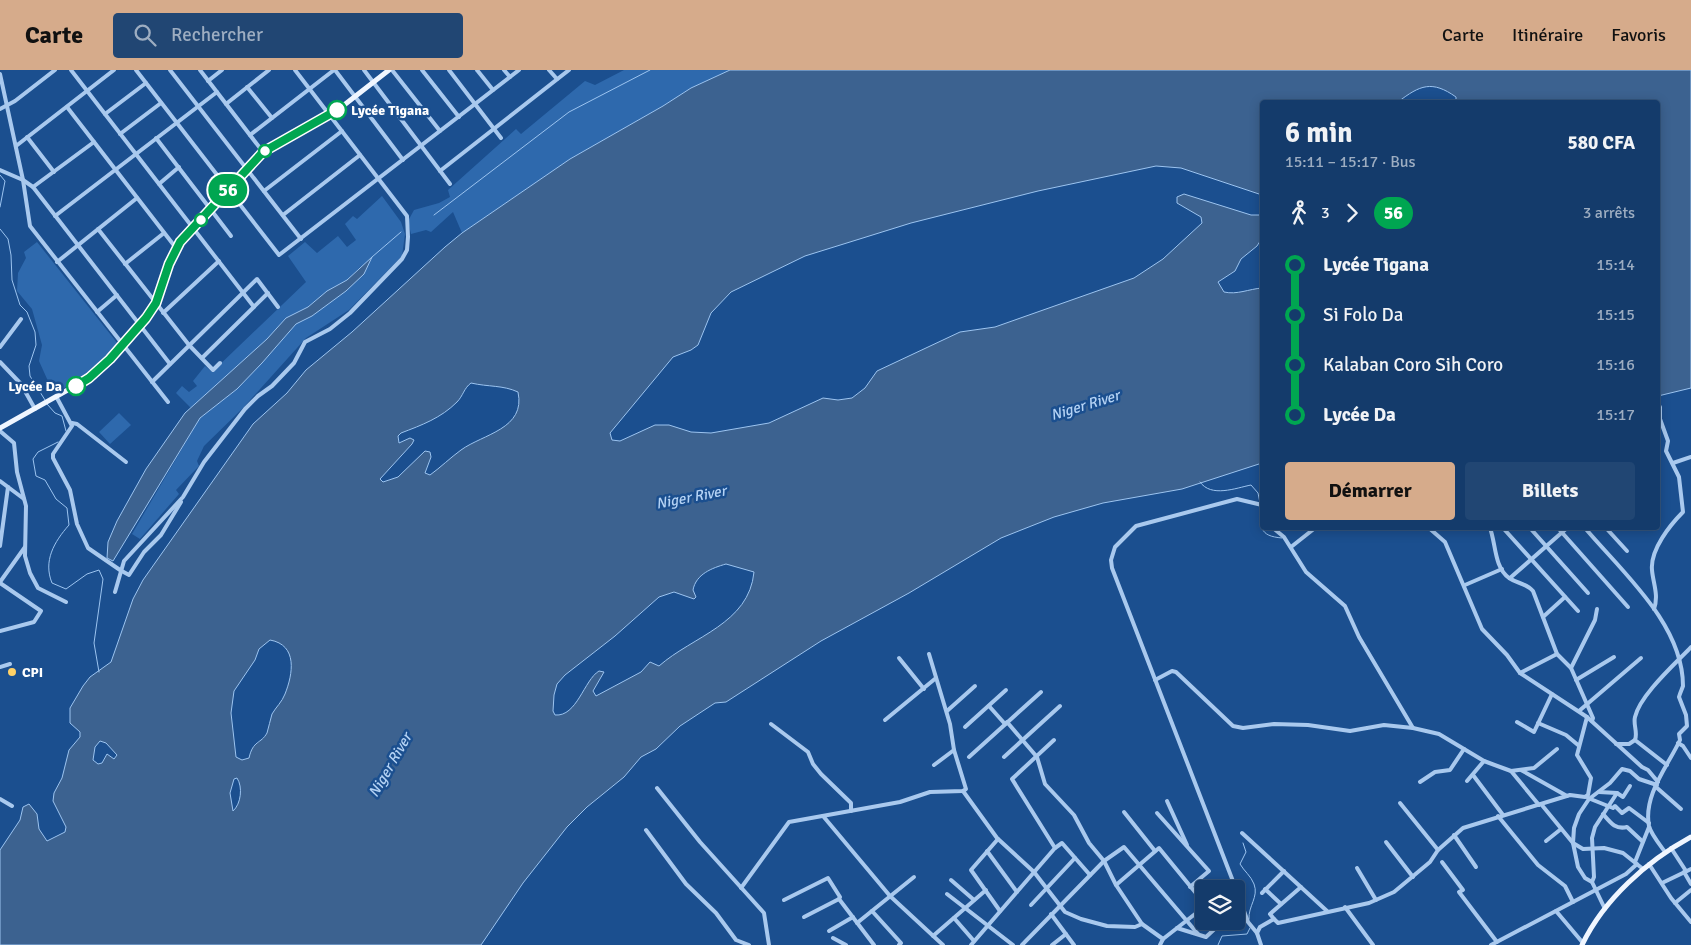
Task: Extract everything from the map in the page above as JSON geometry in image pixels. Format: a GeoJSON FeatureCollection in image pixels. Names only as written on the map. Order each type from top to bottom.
{"type":"FeatureCollection","features":[{"type":"Feature","properties":{"kind":"main road"},"geometry":{"type":"LineString","coordinates":[[0,429],[89,378],[122,344],[140,325],[156,303],[176,248],[263,152],[330,116],[389,70]]}},
{"type":"Feature","properties":{"kind":"main road"},"geometry":{"type":"LineString","coordinates":[[1582,944],[1605,909],[1643,869],[1671,848],[1691,838]]}},
{"type":"Feature","properties":{"kind":"street"},"geometry":{"type":"LineString","coordinates":[[0,109],[55,70]]}},
{"type":"Feature","properties":{"kind":"street"},"geometry":{"type":"LineString","coordinates":[[71,70],[254,307]]}},
{"type":"Feature","properties":{"kind":"street"},"geometry":{"type":"LineString","coordinates":[[16,146],[114,70]]}},
{"type":"Feature","properties":{"kind":"street"},"geometry":{"type":"LineString","coordinates":[[136,70],[279,256],[519,70]]}},
{"type":"Feature","properties":{"kind":"street"},"geometry":{"type":"LineString","coordinates":[[170,70],[301,238]]}},
{"type":"Feature","properties":{"kind":"street"},"geometry":{"type":"LineString","coordinates":[[200,70],[263,152]]}},
{"type":"Feature","properties":{"kind":"street"},"geometry":{"type":"LineString","coordinates":[[208,80],[222,70]]}},
{"type":"Feature","properties":{"kind":"street"},"geometry":{"type":"LineString","coordinates":[[226,104],[269,70]]}},
{"type":"Feature","properties":{"kind":"street"},"geometry":{"type":"LineString","coordinates":[[72,423],[70,432],[53,454],[53,458],[70,490],[77,524],[85,542],[92,551],[127,575],[131,574],[140,558],[161,535],[176,512],[182,497],[204,462],[245,409],[272,386],[294,363],[305,342],[330,329],[350,313],[402,258],[407,250],[407,216],[295,70]]}},
{"type":"Feature","properties":{"kind":"street"},"geometry":{"type":"LineString","coordinates":[[250,135],[334,70],[403,160]]}},
{"type":"Feature","properties":{"kind":"street"},"geometry":{"type":"LineString","coordinates":[[364,70],[450,184]]}},
{"type":"Feature","properties":{"kind":"street"},"geometry":{"type":"LineString","coordinates":[[392,70],[440,131]]}},
{"type":"Feature","properties":{"kind":"street"},"geometry":{"type":"LineString","coordinates":[[422,70],[459,117]]}},
{"type":"Feature","properties":{"kind":"street"},"geometry":{"type":"LineString","coordinates":[[449,70],[501,138]]}},
{"type":"Feature","properties":{"kind":"street"},"geometry":{"type":"LineString","coordinates":[[477,70],[493,90]]}},
{"type":"Feature","properties":{"kind":"street"},"geometry":{"type":"LineString","coordinates":[[504,70],[510,77]]}},
{"type":"Feature","properties":{"kind":"street"},"geometry":{"type":"LineString","coordinates":[[550,70],[557,79]]}},
{"type":"Feature","properties":{"kind":"street"},"geometry":{"type":"LineString","coordinates":[[440,171],[569,70]]}},
{"type":"Feature","properties":{"kind":"street"},"geometry":{"type":"LineString","coordinates":[[0,74],[24,180],[30,226],[168,402]]}},
{"type":"Feature","properties":{"kind":"street"},"geometry":{"type":"LineString","coordinates":[[105,114],[146,83]]}},
{"type":"Feature","properties":{"kind":"street"},"geometry":{"type":"LineString","coordinates":[[247,87],[272,118]]}},
{"type":"Feature","properties":{"kind":"street"},"geometry":{"type":"LineString","coordinates":[[55,216],[217,92]]}},
{"type":"Feature","properties":{"kind":"street"},"geometry":{"type":"LineString","coordinates":[[120,134],[161,102]]}},
{"type":"Feature","properties":{"kind":"street"},"geometry":{"type":"LineString","coordinates":[[66,107],[176,248]]}},
{"type":"Feature","properties":{"kind":"street"},"geometry":{"type":"LineString","coordinates":[[264,191],[342,131]]}},
{"type":"Feature","properties":{"kind":"street"},"geometry":{"type":"LineString","coordinates":[[27,137],[54,172]]}},
{"type":"Feature","properties":{"kind":"street"},"geometry":{"type":"LineString","coordinates":[[156,138],[231,236]]}},
{"type":"Feature","properties":{"kind":"street"},"geometry":{"type":"LineString","coordinates":[[33,188],[94,142]]}},
{"type":"Feature","properties":{"kind":"street"},"geometry":{"type":"LineString","coordinates":[[283,215],[360,155]]}},
{"type":"Feature","properties":{"kind":"street"},"geometry":{"type":"LineString","coordinates":[[159,184],[178,168]]}},
{"type":"Feature","properties":{"kind":"street"},"geometry":{"type":"LineString","coordinates":[[0,170],[24,180],[33,188],[170,364]]}},
{"type":"Feature","properties":{"kind":"street"},"geometry":{"type":"LineString","coordinates":[[57,262],[137,198]]}},
{"type":"Feature","properties":{"kind":"street"},"geometry":{"type":"LineString","coordinates":[[98,229],[189,345],[213,370],[220,363]]}},
{"type":"Feature","properties":{"kind":"street"},"geometry":{"type":"LineString","coordinates":[[125,264],[164,233]]}},
{"type":"Feature","properties":{"kind":"street"},"geometry":{"type":"LineString","coordinates":[[163,313],[219,261]]}},
{"type":"Feature","properties":{"kind":"street"},"geometry":{"type":"LineString","coordinates":[[152,382],[257,279],[278,307]]}},
{"type":"Feature","properties":{"kind":"street"},"geometry":{"type":"LineString","coordinates":[[202,358],[268,293]]}},
{"type":"Feature","properties":{"kind":"street"},"geometry":{"type":"LineString","coordinates":[[97,312],[117,296]]}},
{"type":"Feature","properties":{"kind":"street"},"geometry":{"type":"LineString","coordinates":[[0,347],[21,319]]}},
{"type":"Feature","properties":{"kind":"street"},"geometry":{"type":"LineString","coordinates":[[0,362],[21,384],[38,408]]}},
{"type":"Feature","properties":{"kind":"street"},"geometry":{"type":"LineString","coordinates":[[55,399],[72,423],[76,424],[126,462]]}},
{"type":"Feature","properties":{"kind":"street"},"geometry":{"type":"LineString","coordinates":[[1654,609],[1656,590],[1652,573],[1654,556],[1676,518],[1683,512],[1679,477],[1666,451],[1668,441],[1660,419],[1660,407]]}},
{"type":"Feature","properties":{"kind":"street"},"geometry":{"type":"LineString","coordinates":[[0,429],[14,443],[17,472],[24,500],[26,556],[32,581],[38,588],[66,602]]}},
{"type":"Feature","properties":{"kind":"street"},"geometry":{"type":"LineString","coordinates":[[1673,463],[1691,458]]}},
{"type":"Feature","properties":{"kind":"street"},"geometry":{"type":"LineString","coordinates":[[0,481],[24,500]]}},
{"type":"Feature","properties":{"kind":"street"},"geometry":{"type":"LineString","coordinates":[[0,546],[8,487]]}},
{"type":"Feature","properties":{"kind":"street"},"geometry":{"type":"LineString","coordinates":[[115,592],[120,570],[135,547],[182,497]]}},
{"type":"Feature","properties":{"kind":"street"},"geometry":{"type":"LineString","coordinates":[[1232,880],[1112,568],[1111,560],[1115,547],[1136,526],[1237,499],[1260,506]]}},
{"type":"Feature","properties":{"kind":"street"},"geometry":{"type":"LineString","coordinates":[[1275,530],[1284,537],[1306,572],[1345,606],[1359,637],[1413,728]]}},
{"type":"Feature","properties":{"kind":"street"},"geometry":{"type":"LineString","coordinates":[[1291,547],[1312,530]]}},
{"type":"Feature","properties":{"kind":"street"},"geometry":{"type":"LineString","coordinates":[[1431,530],[1445,542],[1465,585],[1482,629],[1507,655],[1520,673],[1592,721],[1616,744],[1648,770],[1657,785],[1682,809]]}},
{"type":"Feature","properties":{"kind":"street"},"geometry":{"type":"LineString","coordinates":[[1490,530],[1496,556],[1502,569],[1510,578],[1528,585],[1533,591],[1557,654],[1571,668],[1593,718],[1592,721]]}},
{"type":"Feature","properties":{"kind":"street"},"geometry":{"type":"LineString","coordinates":[[1505,530],[1578,611]]}},
{"type":"Feature","properties":{"kind":"street"},"geometry":{"type":"LineString","coordinates":[[1532,530],[1588,593]]}},
{"type":"Feature","properties":{"kind":"street"},"geometry":{"type":"LineString","coordinates":[[1510,578],[1564,530]]}},
{"type":"Feature","properties":{"kind":"street"},"geometry":{"type":"LineString","coordinates":[[1491,945],[1626,874],[1636,863],[1649,825],[1649,802],[1678,744],[1679,734],[1689,724],[1679,696],[1683,686],[1680,659],[1672,639],[1654,609],[1587,530]]}},
{"type":"Feature","properties":{"kind":"street"},"geometry":{"type":"LineString","coordinates":[[1608,530],[1627,551]]}},
{"type":"Feature","properties":{"kind":"street"},"geometry":{"type":"LineString","coordinates":[[1562,532],[1628,608]]}},
{"type":"Feature","properties":{"kind":"street"},"geometry":{"type":"LineString","coordinates":[[0,630],[34,622],[41,612],[0,583],[26,546]]}},
{"type":"Feature","properties":{"kind":"street"},"geometry":{"type":"LineString","coordinates":[[1465,585],[1502,569]]}},
{"type":"Feature","properties":{"kind":"street"},"geometry":{"type":"LineString","coordinates":[[1543,617],[1565,597]]}},
{"type":"Feature","properties":{"kind":"street"},"geometry":{"type":"LineString","coordinates":[[1571,668],[1595,620],[1597,609]]}},
{"type":"Feature","properties":{"kind":"street"},"geometry":{"type":"LineString","coordinates":[[1616,744],[1629,744],[1635,740],[1637,735],[1634,718],[1652,688],[1691,648]]}},
{"type":"Feature","properties":{"kind":"street"},"geometry":{"type":"LineString","coordinates":[[929,654],[947,711],[954,750],[966,789],[963,792]]}},
{"type":"Feature","properties":{"kind":"street"},"geometry":{"type":"LineString","coordinates":[[1520,673],[1557,654]]}},
{"type":"Feature","properties":{"kind":"street"},"geometry":{"type":"LineString","coordinates":[[1576,680],[1614,657]]}},
{"type":"Feature","properties":{"kind":"street"},"geometry":{"type":"LineString","coordinates":[[899,658],[924,689]]}},
{"type":"Feature","properties":{"kind":"street"},"geometry":{"type":"LineString","coordinates":[[1579,711],[1641,658]]}},
{"type":"Feature","properties":{"kind":"street"},"geometry":{"type":"LineString","coordinates":[[0,666],[10,664]]}},
{"type":"Feature","properties":{"kind":"street"},"geometry":{"type":"LineString","coordinates":[[1155,680],[1172,671],[1176,672],[1227,722],[1238,727],[1308,724],[1350,730],[1384,725],[1413,728],[1439,734],[1484,761],[1511,771],[1534,768],[1557,749]]}},
{"type":"Feature","properties":{"kind":"street"},"geometry":{"type":"LineString","coordinates":[[884,720],[936,678]]}},
{"type":"Feature","properties":{"kind":"street"},"geometry":{"type":"LineString","coordinates":[[947,711],[975,686]]}},
{"type":"Feature","properties":{"kind":"street"},"geometry":{"type":"LineString","coordinates":[[965,727],[1006,690]]}},
{"type":"Feature","properties":{"kind":"street"},"geometry":{"type":"LineString","coordinates":[[969,757],[1042,692]]}},
{"type":"Feature","properties":{"kind":"street"},"geometry":{"type":"LineString","coordinates":[[1517,722],[1534,732],[1552,694]]}},
{"type":"Feature","properties":{"kind":"street"},"geometry":{"type":"LineString","coordinates":[[989,706],[1037,756],[1046,784],[1074,815],[1089,843],[1104,861],[1116,885],[1142,924],[1163,939]]}},
{"type":"Feature","properties":{"kind":"street"},"geometry":{"type":"LineString","coordinates":[[1004,757],[1060,706]]}},
{"type":"Feature","properties":{"kind":"street"},"geometry":{"type":"LineString","coordinates":[[1587,717],[1578,745],[1577,755],[1591,778],[1588,795],[1579,814],[1573,843],[1578,867],[1585,878],[1592,882],[1605,909]]}},
{"type":"Feature","properties":{"kind":"street"},"geometry":{"type":"LineString","coordinates":[[1538,723],[1566,735],[1578,745]]}},
{"type":"Feature","properties":{"kind":"street"},"geometry":{"type":"LineString","coordinates":[[770,724],[808,752],[817,769],[851,803],[851,811]]}},
{"type":"Feature","properties":{"kind":"street"},"geometry":{"type":"LineString","coordinates":[[1054,740],[1012,780],[1055,848]]}},
{"type":"Feature","properties":{"kind":"street"},"geometry":{"type":"LineString","coordinates":[[1635,740],[1667,765]]}},
{"type":"Feature","properties":{"kind":"street"},"geometry":{"type":"LineString","coordinates":[[1678,744],[1683,746],[1691,758]]}},
{"type":"Feature","properties":{"kind":"street"},"geometry":{"type":"LineString","coordinates":[[1420,782],[1435,772],[1450,770],[1464,749]]}},
{"type":"Feature","properties":{"kind":"street"},"geometry":{"type":"LineString","coordinates":[[934,765],[954,750]]}},
{"type":"Feature","properties":{"kind":"street"},"geometry":{"type":"LineString","coordinates":[[1467,781],[1484,761]]}},
{"type":"Feature","properties":{"kind":"street"},"geometry":{"type":"LineString","coordinates":[[1587,798],[1599,792],[1610,783],[1622,769],[1630,770],[1638,779],[1657,785]]}},
{"type":"Feature","properties":{"kind":"street"},"geometry":{"type":"LineString","coordinates":[[1521,770],[1568,796]]}},
{"type":"Feature","properties":{"kind":"street"},"geometry":{"type":"LineString","coordinates":[[1511,771],[1573,843],[1583,849],[1604,848],[1623,853],[1643,869]]}},
{"type":"Feature","properties":{"kind":"street"},"geometry":{"type":"LineString","coordinates":[[1473,775],[1504,815]]}},
{"type":"Feature","properties":{"kind":"street"},"geometry":{"type":"LineString","coordinates":[[1599,792],[1617,793],[1623,797],[1630,786]]}},
{"type":"Feature","properties":{"kind":"street"},"geometry":{"type":"LineString","coordinates":[[657,788],[700,842],[764,912],[769,945]]}},
{"type":"Feature","properties":{"kind":"street"},"geometry":{"type":"LineString","coordinates":[[741,888],[789,822],[900,802],[930,792],[963,792]]}},
{"type":"Feature","properties":{"kind":"street"},"geometry":{"type":"LineString","coordinates":[[963,792],[998,839],[1034,872],[1065,912],[1081,919],[1107,926],[1135,926],[1142,924]]}},
{"type":"Feature","properties":{"kind":"street"},"geometry":{"type":"LineString","coordinates":[[1592,882],[1594,877],[1593,832],[1617,793]]}},
{"type":"Feature","properties":{"kind":"street"},"geometry":{"type":"LineString","coordinates":[[1301,887],[1270,914],[1278,923],[1376,900],[1394,892],[1413,877],[1430,862],[1438,850],[1463,828],[1568,796],[1587,798],[1613,808],[1616,806],[1622,813],[1629,808],[1649,825],[1664,853]]}},
{"type":"Feature","properties":{"kind":"street"},"geometry":{"type":"LineString","coordinates":[[0,799],[12,806]]}},
{"type":"Feature","properties":{"kind":"street"},"geometry":{"type":"LineString","coordinates":[[1167,802],[1188,847]]}},
{"type":"Feature","properties":{"kind":"street"},"geometry":{"type":"LineString","coordinates":[[1400,803],[1438,850]]}},
{"type":"Feature","properties":{"kind":"street"},"geometry":{"type":"LineString","coordinates":[[1124,812],[1156,851]]}},
{"type":"Feature","properties":{"kind":"street"},"geometry":{"type":"LineString","coordinates":[[1157,813],[1209,871],[1190,886]]}},
{"type":"Feature","properties":{"kind":"street"},"geometry":{"type":"LineString","coordinates":[[1603,814],[1614,826],[1621,828],[1627,826],[1642,841]]}},
{"type":"Feature","properties":{"kind":"street"},"geometry":{"type":"LineString","coordinates":[[823,816],[890,896],[942,945]]}},
{"type":"Feature","properties":{"kind":"street"},"geometry":{"type":"LineString","coordinates":[[1498,816],[1538,865],[1565,886],[1573,902]]}},
{"type":"Feature","properties":{"kind":"street"},"geometry":{"type":"LineString","coordinates":[[1546,841],[1561,829]]}},
{"type":"Feature","properties":{"kind":"street"},"geometry":{"type":"LineString","coordinates":[[646,830],[676,873],[716,913],[736,940],[749,945]]}},
{"type":"Feature","properties":{"kind":"street"},"geometry":{"type":"LineString","coordinates":[[1242,833],[1327,911]]}},
{"type":"Feature","properties":{"kind":"street"},"geometry":{"type":"LineString","coordinates":[[1454,835],[1476,867]]}},
{"type":"Feature","properties":{"kind":"street"},"geometry":{"type":"LineString","coordinates":[[998,839],[971,870],[1000,910]]}},
{"type":"Feature","properties":{"kind":"street"},"geometry":{"type":"LineString","coordinates":[[1386,842],[1413,877]]}},
{"type":"Feature","properties":{"kind":"street"},"geometry":{"type":"LineString","coordinates":[[971,945],[1055,848],[1062,843],[1090,875]]}},
{"type":"Feature","properties":{"kind":"street"},"geometry":{"type":"LineString","coordinates":[[1022,945],[1104,861],[1124,847],[1198,934]]}},
{"type":"Feature","properties":{"kind":"street"},"geometry":{"type":"LineString","coordinates":[[1116,885],[1159,848],[1195,893]]}},
{"type":"Feature","properties":{"kind":"street"},"geometry":{"type":"LineString","coordinates":[[1671,848],[1691,884]]}},
{"type":"Feature","properties":{"kind":"street"},"geometry":{"type":"LineString","coordinates":[[987,852],[1017,892]]}},
{"type":"Feature","properties":{"kind":"street"},"geometry":{"type":"LineString","coordinates":[[1031,905],[1075,858]]}},
{"type":"Feature","properties":{"kind":"street"},"geometry":{"type":"LineString","coordinates":[[1442,862],[1463,890],[1459,892],[1497,942]]}},
{"type":"Feature","properties":{"kind":"street"},"geometry":{"type":"LineString","coordinates":[[1649,864],[1674,902],[1691,922]]}},
{"type":"Feature","properties":{"kind":"street"},"geometry":{"type":"LineString","coordinates":[[1357,868],[1376,900]]}},
{"type":"Feature","properties":{"kind":"street"},"geometry":{"type":"LineString","coordinates":[[1662,883],[1691,869]]}},
{"type":"Feature","properties":{"kind":"street"},"geometry":{"type":"LineString","coordinates":[[1282,904],[1264,891],[1284,871]]}},
{"type":"Feature","properties":{"kind":"street"},"geometry":{"type":"LineString","coordinates":[[857,923],[914,876]]}},
{"type":"Feature","properties":{"kind":"street"},"geometry":{"type":"LineString","coordinates":[[784,900],[828,878],[840,897],[839,899],[874,945]]}},
{"type":"Feature","properties":{"kind":"street"},"geometry":{"type":"LineString","coordinates":[[951,880],[974,900]]}},
{"type":"Feature","properties":{"kind":"street"},"geometry":{"type":"LineString","coordinates":[[933,936],[986,890]]}},
{"type":"Feature","properties":{"kind":"street"},"geometry":{"type":"LineString","coordinates":[[1674,902],[1691,890]]}},
{"type":"Feature","properties":{"kind":"street"},"geometry":{"type":"LineString","coordinates":[[946,894],[1012,945]]}},
{"type":"Feature","properties":{"kind":"street"},"geometry":{"type":"LineString","coordinates":[[804,916],[839,899]]}},
{"type":"Feature","properties":{"kind":"street"},"geometry":{"type":"LineString","coordinates":[[1345,907],[1373,945]]}},
{"type":"Feature","properties":{"kind":"street"},"geometry":{"type":"LineString","coordinates":[[872,911],[901,943],[899,945]]}},
{"type":"Feature","properties":{"kind":"street"},"geometry":{"type":"LineString","coordinates":[[1556,911],[1582,944]]}},
{"type":"Feature","properties":{"kind":"street"},"geometry":{"type":"LineString","coordinates":[[1160,945],[1163,939],[1195,913]]}},
{"type":"Feature","properties":{"kind":"street"},"geometry":{"type":"LineString","coordinates":[[1051,914],[1074,945]]}},
{"type":"Feature","properties":{"kind":"street"},"geometry":{"type":"LineString","coordinates":[[1245,914],[1248,922],[1257,933],[1261,945]]}},
{"type":"Feature","properties":{"kind":"street"},"geometry":{"type":"LineString","coordinates":[[829,931],[853,917]]}},
{"type":"Feature","properties":{"kind":"street"},"geometry":{"type":"LineString","coordinates":[[954,918],[974,941]]}},
{"type":"Feature","properties":{"kind":"street"},"geometry":{"type":"LineString","coordinates":[[1257,933],[1260,927],[1274,918]]}},
{"type":"Feature","properties":{"kind":"street"},"geometry":{"type":"LineString","coordinates":[[1177,928],[1206,937],[1214,930]]}},
{"type":"Feature","properties":{"kind":"street"},"geometry":{"type":"LineString","coordinates":[[1052,945],[1066,934]]}},
{"type":"Feature","properties":{"kind":"street"},"geometry":{"type":"LineString","coordinates":[[833,938],[846,945]]}},
{"type":"Feature","properties":{"kind":"shaded area"},"geometry":{"type":"Polygon","coordinates":[[[624,70],[730,70],[691,88],[570,159],[462,233],[453,212],[431,232],[426,230],[411,234],[408,221],[414,210],[439,203],[450,197],[448,190],[516,129],[521,134],[585,81],[595,85],[624,70]]]}},
{"type":"Feature","properties":{"kind":"shaded area"},"geometry":{"type":"Polygon","coordinates":[[[382,196],[401,222],[405,234],[402,256],[349,310],[306,338],[242,409],[204,446],[197,461],[199,466],[176,490],[179,494],[140,539],[132,534],[200,418],[237,389],[296,324],[329,304],[362,265],[347,280],[327,291],[308,307],[286,318],[267,339],[191,408],[176,393],[182,386],[189,392],[197,386],[193,381],[205,366],[212,372],[306,282],[288,256],[305,242],[317,253],[338,236],[347,247],[356,240],[345,224],[353,216],[357,219],[382,196]]]}},
{"type":"Feature","properties":{"kind":"shaded area"},"geometry":{"type":"Polygon","coordinates":[[[37,242],[118,344],[87,374],[58,392],[55,387],[52,390],[39,361],[42,345],[32,309],[17,291],[18,273],[26,258],[24,252],[37,242]]]}},
{"type":"Feature","properties":{"kind":"shaded area"},"geometry":{"type":"Polygon","coordinates":[[[119,413],[131,425],[110,444],[99,432],[119,413]]]}},
{"type":"Feature","properties":{"kind":"water","name":"Niger River"},"geometry":{"type":"Polygon","coordinates":[[[730,70],[1691,70],[1691,388],[1660,396],[1660,100],[1456,100],[1456,97],[1440,88],[1426,87],[1420,88],[1401,100],[1260,100],[1260,194],[1181,168],[1156,166],[1038,191],[911,223],[805,256],[731,292],[711,313],[698,345],[673,357],[610,433],[612,440],[620,441],[655,425],[669,425],[691,432],[711,433],[769,423],[823,398],[838,400],[852,398],[865,388],[877,371],[960,332],[995,327],[1134,278],[1163,259],[1202,223],[1201,217],[1177,203],[1177,197],[1184,194],[1251,215],[1260,215],[1260,241],[1257,246],[1241,259],[1235,271],[1218,282],[1224,292],[1229,293],[1260,288],[1260,464],[1182,489],[1103,503],[1054,517],[1001,538],[909,593],[821,641],[726,702],[715,703],[680,726],[656,749],[641,757],[624,777],[587,807],[567,827],[523,883],[481,945],[0,945],[0,850],[20,820],[23,807],[29,804],[37,814],[39,829],[47,841],[65,832],[66,827],[53,801],[54,793],[62,778],[69,750],[80,737],[80,732],[70,723],[70,708],[90,677],[111,662],[133,599],[143,580],[253,424],[287,393],[306,370],[352,332],[462,233],[570,159],[691,88],[730,70]],[[471,383],[457,402],[438,417],[398,436],[399,443],[410,438],[414,440],[380,479],[383,482],[398,477],[425,451],[430,452],[431,457],[425,473],[430,475],[470,444],[501,429],[516,414],[519,404],[518,392],[501,387],[471,383]],[[726,564],[705,572],[697,580],[693,590],[696,597],[694,599],[674,592],[659,597],[615,636],[565,675],[557,684],[554,695],[553,711],[555,715],[563,714],[575,704],[589,682],[599,671],[604,672],[593,691],[596,696],[641,672],[650,662],[659,666],[731,617],[742,604],[750,590],[754,572],[726,564]],[[270,640],[259,649],[255,660],[234,691],[231,713],[236,757],[242,760],[249,758],[255,745],[267,733],[272,714],[284,697],[290,678],[291,661],[289,654],[279,643],[270,640]],[[100,741],[95,747],[93,760],[98,764],[102,763],[107,754],[114,759],[117,755],[106,743],[100,741]],[[237,778],[234,779],[230,793],[233,811],[238,804],[240,795],[239,782],[237,778]]]}},
{"type":"Feature","properties":{"kind":"water"},"geometry":{"type":"Polygon","coordinates":[[[372,257],[364,274],[346,291],[312,316],[296,324],[237,389],[200,418],[113,561],[107,558],[108,542],[117,521],[146,469],[185,413],[267,339],[286,318],[308,307],[327,291],[347,280],[372,257]]]}},
{"type":"Feature","properties":{"kind":"waterway"},"geometry":{"type":"LineString","coordinates":[[434,215],[569,112],[650,70]]}},
{"type":"Feature","properties":{"kind":"waterway"},"geometry":{"type":"LineString","coordinates":[[0,175],[5,181],[0,207]]}},
{"type":"Feature","properties":{"kind":"waterway"},"geometry":{"type":"LineString","coordinates":[[0,229],[8,239],[12,280],[20,305],[27,312],[35,332],[36,345],[29,366],[30,376],[45,400]]}},
{"type":"Feature","properties":{"kind":"waterway"},"geometry":{"type":"LineString","coordinates":[[372,257],[401,232]]}},
{"type":"Feature","properties":{"kind":"waterway"},"geometry":{"type":"LineString","coordinates":[[47,404],[55,413],[62,416],[66,431]]}},
{"type":"Feature","properties":{"kind":"waterway"},"geometry":{"type":"LineString","coordinates":[[58,442],[38,452],[33,459],[36,476],[45,480],[56,499],[67,508],[69,525],[59,538],[49,559],[50,575],[52,583],[66,589],[87,574],[99,570],[103,579],[94,643],[99,672]]}},
{"type":"Feature","properties":{"kind":"waterway"},"geometry":{"type":"LineString","coordinates":[[1200,482],[1210,490],[1217,491],[1251,485],[1258,493],[1260,503]]}},
{"type":"Feature","properties":{"kind":"waterway"},"geometry":{"type":"LineString","coordinates":[[1263,530],[1269,535],[1282,538]]}},
{"type":"Feature","properties":{"kind":"waterway"},"geometry":{"type":"LineString","coordinates":[[1243,843],[1246,852],[1240,864],[1251,878],[1255,889],[1249,919]]}},
{"type":"Feature","properties":{"kind":"waterway"},"geometry":{"type":"LineString","coordinates":[[1218,945],[1222,936],[1247,934],[1250,928]]}},
{"type":"Feature","properties":{"kind":"bus line","name":"56"},"geometry":{"type":"LineString","coordinates":[[76,386],[89,378],[110,359],[146,318],[156,303],[169,264],[180,242],[263,152],[330,116],[337,110]]}},
{"type":"Feature","properties":{"kind":"place","name":"Lycée Tigana"},"geometry":{"type":"Point","coordinates":[337,110]}},
{"type":"Feature","properties":{"kind":"place","name":"Lycée Da"},"geometry":{"type":"Point","coordinates":[76,386]}},
{"type":"Feature","properties":{"kind":"place","name":"CPI"},"geometry":{"type":"Point","coordinates":[12,672]}}]}
